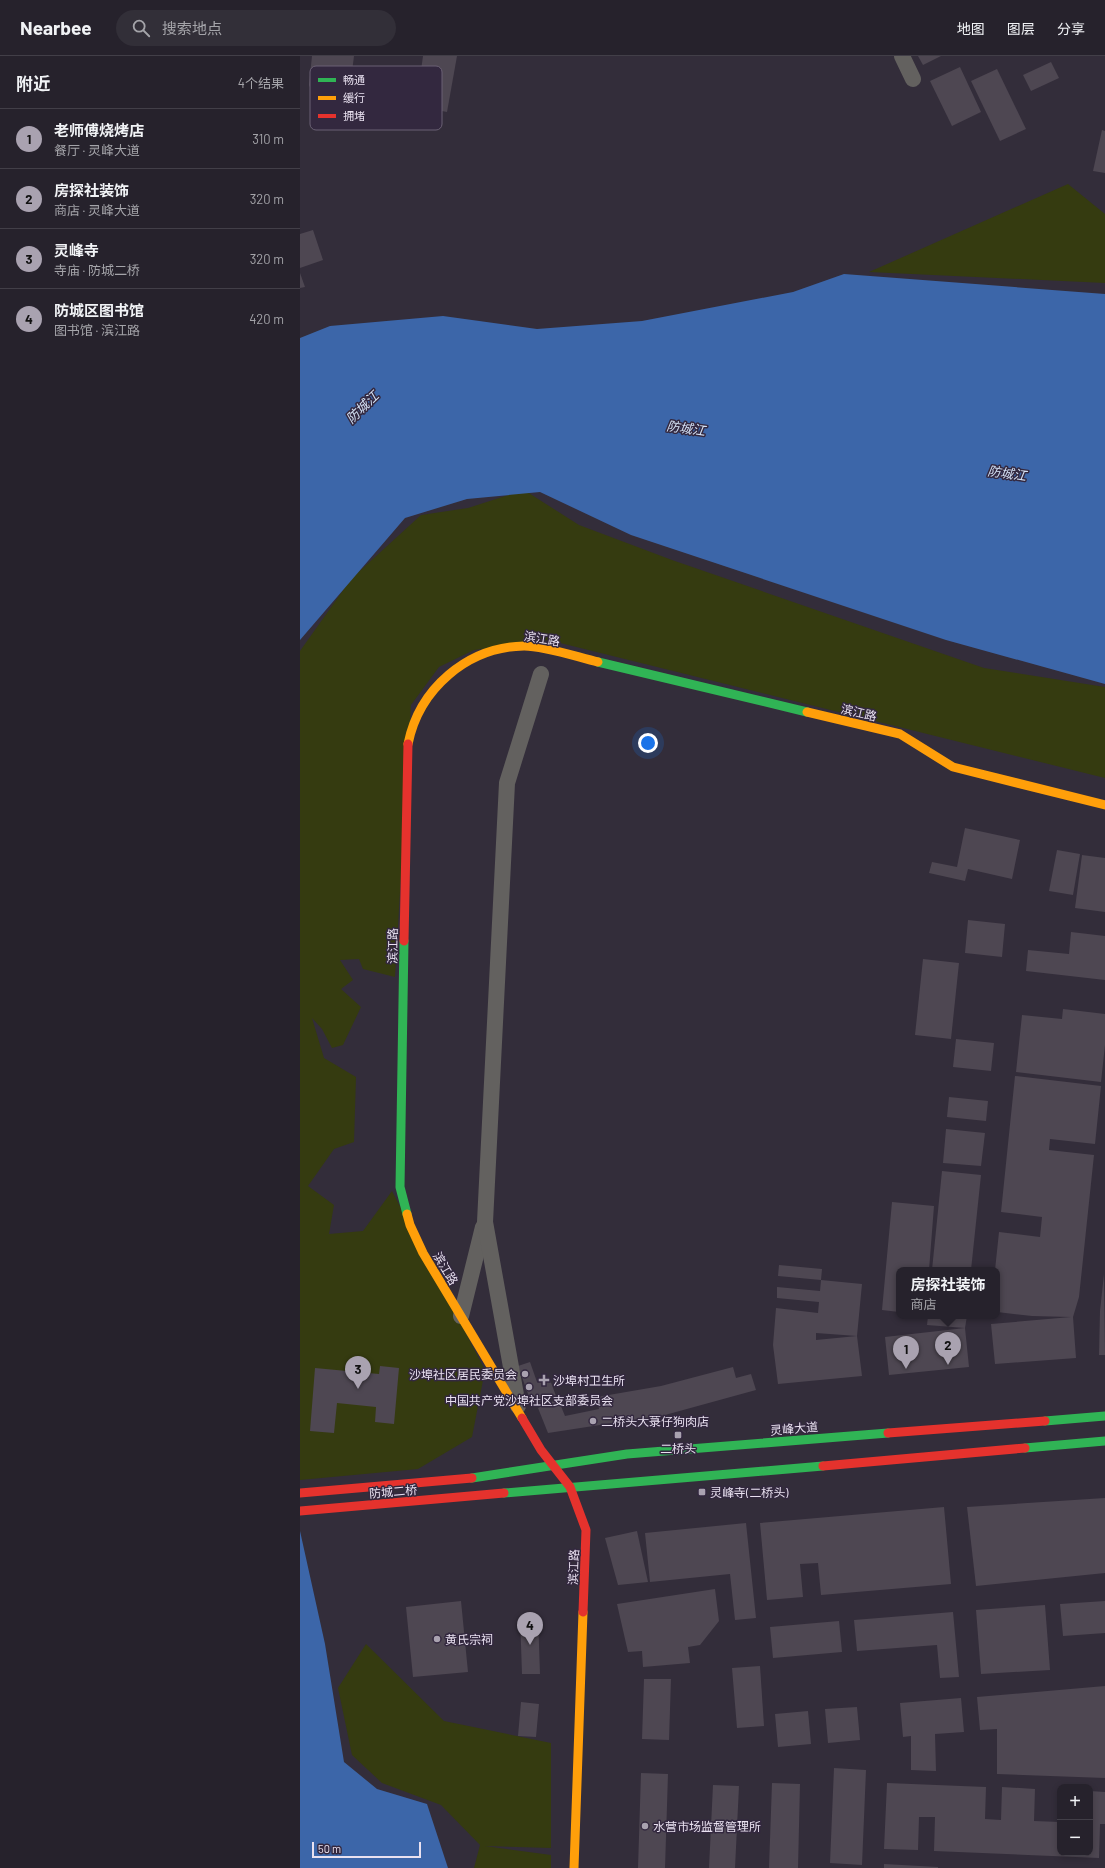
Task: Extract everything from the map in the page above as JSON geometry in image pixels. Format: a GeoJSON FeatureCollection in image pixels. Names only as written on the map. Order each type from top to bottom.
{"type":"FeatureCollection","features":[{"type":"Feature","properties":{"kind":"street"},"geometry":{"type":"LineString","coordinates":[[902,56],[913,79]]}},
{"type":"Feature","properties":{"kind":"street","name":"滨江路"},"geometry":{"type":"LineString","coordinates":[[574,1868],[586,1530],[570,1487],[541,1450],[519,1411],[422,1253],[410,1225],[400,1187],[407,751],[412,725],[424,700],[444,679],[470,658],[492,650],[524,646],[548,650],[900,734],[952,767],[1105,805]]}},
{"type":"Feature","properties":{"kind":"street"},"geometry":{"type":"LineString","coordinates":[[461,1316],[485,1222],[507,783],[541,674]]}},
{"type":"Feature","properties":{"kind":"street"},"geometry":{"type":"LineString","coordinates":[[485,1222],[519,1411]]}},
{"type":"Feature","properties":{"kind":"street","name":"灵峰大道"},"geometry":{"type":"LineString","coordinates":[[487,1477],[627,1454],[1105,1416]]}},
{"type":"Feature","properties":{"kind":"street"},"geometry":{"type":"LineString","coordinates":[[570,1487],[1105,1441]]}},
{"type":"Feature","properties":{"kind":"street","name":"防城二桥"},"geometry":{"type":"LineString","coordinates":[[300,1493],[487,1477]]}},
{"type":"Feature","properties":{"kind":"street","name":"防城二桥"},"geometry":{"type":"LineString","coordinates":[[300,1511],[570,1487]]}},
{"type":"Feature","properties":{"kind":"green space"},"geometry":{"type":"Polygon","coordinates":[[[1068,184],[1105,214],[1105,283],[869,272],[1068,184]]]}},
{"type":"Feature","properties":{"kind":"green space"},"geometry":{"type":"Polygon","coordinates":[[[524,490],[579,525],[672,560],[984,668],[1105,687],[1105,778],[548,640],[474,650],[439,667],[411,705],[395,977],[363,969],[359,959],[340,960],[353,980],[341,989],[361,1007],[343,1045],[332,1048],[322,1029],[312,1018],[324,1058],[356,1077],[354,1142],[334,1149],[308,1186],[334,1205],[329,1234],[363,1231],[392,1191],[485,1370],[472,1437],[418,1469],[300,1480],[300,651],[351,579],[421,515],[468,508],[524,490]]]}},
{"type":"Feature","properties":{"kind":"green space"},"geometry":{"type":"Polygon","coordinates":[[[366,1644],[444,1721],[551,1743],[551,1848],[485,1846],[551,1855],[551,1868],[474,1868],[480,1845],[441,1805],[382,1783],[352,1755],[338,1688],[366,1644]]]}},
{"type":"Feature","properties":{"kind":"water","name":"防城江"},"geometry":{"type":"Polygon","coordinates":[[[844,274],[1105,294],[1105,684],[946,640],[631,535],[540,492],[467,499],[405,518],[300,640],[300,338],[330,326],[443,316],[537,329],[642,321],[793,292],[844,274]]]}},
{"type":"Feature","properties":{"kind":"water"},"geometry":{"type":"Polygon","coordinates":[[[300,1531],[325,1644],[344,1762],[377,1789],[427,1804],[448,1868],[300,1868],[300,1531]]]}},
{"type":"Feature","properties":{"kind":"building"},"geometry":{"type":"Polygon","coordinates":[[[312,56],[354,56],[353,66],[311,66],[312,56]]]}},
{"type":"Feature","properties":{"kind":"building"},"geometry":{"type":"Polygon","coordinates":[[[423,56],[457,56],[447,112],[442,111],[442,66],[422,66],[423,56]]]}},
{"type":"Feature","properties":{"kind":"building"},"geometry":{"type":"Polygon","coordinates":[[[918,56],[941,56],[923,65],[918,56]]]}},
{"type":"Feature","properties":{"kind":"building"},"geometry":{"type":"Polygon","coordinates":[[[1051,62],[1059,78],[1031,91],[1023,75],[1051,62]]]}},
{"type":"Feature","properties":{"kind":"building"},"geometry":{"type":"Polygon","coordinates":[[[960,67],[981,112],[952,126],[930,81],[960,67]]]}},
{"type":"Feature","properties":{"kind":"building"},"geometry":{"type":"Polygon","coordinates":[[[997,69],[1026,129],[1000,141],[971,81],[997,69]]]}},
{"type":"Feature","properties":{"kind":"building"},"geometry":{"type":"Polygon","coordinates":[[[1102,130],[1105,131],[1105,173],[1093,171],[1102,130]]]}},
{"type":"Feature","properties":{"kind":"building"},"geometry":{"type":"Polygon","coordinates":[[[313,230],[323,260],[300,268],[300,234],[313,230]]]}},
{"type":"Feature","properties":{"kind":"building"},"geometry":{"type":"Polygon","coordinates":[[[300,273],[305,287],[300,288],[300,273]]]}},
{"type":"Feature","properties":{"kind":"building"},"geometry":{"type":"Polygon","coordinates":[[[965,828],[1020,840],[1012,879],[968,869],[965,881],[929,873],[932,862],[957,867],[965,828]]]}},
{"type":"Feature","properties":{"kind":"building"},"geometry":{"type":"Polygon","coordinates":[[[1057,850],[1080,854],[1073,895],[1049,891],[1057,850]]]}},
{"type":"Feature","properties":{"kind":"building"},"geometry":{"type":"Polygon","coordinates":[[[1082,855],[1105,858],[1105,912],[1075,908],[1082,855]]]}},
{"type":"Feature","properties":{"kind":"building"},"geometry":{"type":"Polygon","coordinates":[[[968,920],[1005,924],[1002,957],[965,953],[968,920]]]}},
{"type":"Feature","properties":{"kind":"building"},"geometry":{"type":"Polygon","coordinates":[[[1071,932],[1105,936],[1105,980],[1026,971],[1028,950],[1069,954],[1071,932]]]}},
{"type":"Feature","properties":{"kind":"building"},"geometry":{"type":"Polygon","coordinates":[[[923,959],[959,963],[951,1039],[915,1035],[923,959]]]}},
{"type":"Feature","properties":{"kind":"building"},"geometry":{"type":"Polygon","coordinates":[[[1063,1009],[1105,1014],[1105,1045],[1101,1082],[1016,1072],[1022,1015],[1062,1019],[1063,1009]]]}},
{"type":"Feature","properties":{"kind":"building"},"geometry":{"type":"Polygon","coordinates":[[[956,1039],[994,1043],[991,1071],[953,1067],[956,1039]]]}},
{"type":"Feature","properties":{"kind":"building"},"geometry":{"type":"Polygon","coordinates":[[[1015,1076],[1101,1086],[1095,1144],[1050,1139],[1049,1150],[1094,1155],[1079,1297],[1073,1317],[1076,1358],[995,1364],[991,1324],[1071,1317],[1032,1316],[1000,1312],[1000,1267],[995,1267],[999,1232],[1040,1237],[1042,1217],[1001,1212],[1015,1076]]]}},
{"type":"Feature","properties":{"kind":"building"},"geometry":{"type":"Polygon","coordinates":[[[949,1097],[988,1101],[986,1121],[947,1117],[949,1097]]]}},
{"type":"Feature","properties":{"kind":"building"},"geometry":{"type":"Polygon","coordinates":[[[946,1129],[985,1133],[981,1166],[943,1163],[946,1129]]]}},
{"type":"Feature","properties":{"kind":"building"},"geometry":{"type":"Polygon","coordinates":[[[942,1171],[981,1175],[971,1267],[932,1267],[942,1171]]]}},
{"type":"Feature","properties":{"kind":"building"},"geometry":{"type":"Polygon","coordinates":[[[892,1202],[934,1206],[929,1267],[896,1267],[896,1312],[882,1310],[892,1202]]]}},
{"type":"Feature","properties":{"kind":"building"},"geometry":{"type":"Polygon","coordinates":[[[779,1265],[822,1269],[821,1280],[778,1276],[779,1265]]]}},
{"type":"Feature","properties":{"kind":"building"},"geometry":{"type":"Polygon","coordinates":[[[1104,1274],[1105,1355],[1099,1355],[1100,1311],[1104,1274]]]}},
{"type":"Feature","properties":{"kind":"building"},"geometry":{"type":"Polygon","coordinates":[[[821,1280],[862,1284],[857,1336],[862,1376],[778,1384],[773,1345],[776,1308],[818,1313],[819,1302],[777,1298],[777,1287],[820,1291],[821,1280]],[[816,1333],[816,1340],[857,1336],[816,1333]]]}},
{"type":"Feature","properties":{"kind":"building"},"geometry":{"type":"Polygon","coordinates":[[[928,1319],[966,1319],[965,1328],[927,1325],[928,1319]]]}},
{"type":"Feature","properties":{"kind":"building"},"geometry":{"type":"Polygon","coordinates":[[[965,1328],[969,1367],[889,1375],[885,1337],[965,1328]]]}},
{"type":"Feature","properties":{"kind":"building"},"geometry":{"type":"Polygon","coordinates":[[[530,1362],[537,1382],[549,1377],[556,1396],[532,1405],[518,1366],[530,1362]]]}},
{"type":"Feature","properties":{"kind":"building"},"geometry":{"type":"Polygon","coordinates":[[[380,1366],[399,1368],[394,1424],[375,1422],[376,1407],[337,1403],[334,1433],[310,1431],[315,1368],[379,1374],[380,1366]]]}},
{"type":"Feature","properties":{"kind":"building"},"geometry":{"type":"Polygon","coordinates":[[[733,1367],[736,1378],[751,1374],[756,1390],[665,1415],[548,1433],[538,1408],[558,1399],[565,1416],[599,1409],[597,1397],[661,1386],[733,1367]]]}},
{"type":"Feature","properties":{"kind":"building"},"geometry":{"type":"Polygon","coordinates":[[[1105,1498],[1105,1573],[976,1586],[967,1507],[1105,1498]]]}},
{"type":"Feature","properties":{"kind":"building"},"geometry":{"type":"Polygon","coordinates":[[[944,1507],[951,1584],[821,1595],[818,1563],[800,1564],[803,1597],[767,1600],[760,1523],[944,1507]]]}},
{"type":"Feature","properties":{"kind":"building"},"geometry":{"type":"Polygon","coordinates":[[[746,1523],[756,1618],[735,1620],[730,1574],[650,1582],[645,1533],[746,1523]]]}},
{"type":"Feature","properties":{"kind":"building"},"geometry":{"type":"Polygon","coordinates":[[[637,1531],[648,1582],[618,1585],[605,1538],[637,1531]]]}},
{"type":"Feature","properties":{"kind":"building"},"geometry":{"type":"Polygon","coordinates":[[[715,1589],[719,1621],[700,1645],[688,1647],[690,1663],[643,1667],[642,1651],[628,1652],[617,1604],[715,1589]]]}},
{"type":"Feature","properties":{"kind":"building","name":"黄氏宗祠"},"geometry":{"type":"Polygon","coordinates":[[[461,1601],[468,1672],[413,1677],[406,1607],[461,1601]]]}},
{"type":"Feature","properties":{"kind":"building"},"geometry":{"type":"Polygon","coordinates":[[[1105,1601],[1105,1633],[1063,1636],[1060,1604],[1105,1601]]]}},
{"type":"Feature","properties":{"kind":"building"},"geometry":{"type":"Polygon","coordinates":[[[1045,1605],[1050,1670],[981,1674],[976,1610],[1045,1605]]]}},
{"type":"Feature","properties":{"kind":"building"},"geometry":{"type":"Polygon","coordinates":[[[953,1612],[959,1677],[940,1678],[937,1645],[857,1651],[854,1620],[953,1612]]]}},
{"type":"Feature","properties":{"kind":"building"},"geometry":{"type":"Polygon","coordinates":[[[538,1615],[540,1674],[522,1674],[520,1616],[538,1615]]]}},
{"type":"Feature","properties":{"kind":"building"},"geometry":{"type":"Polygon","coordinates":[[[839,1621],[842,1652],[773,1658],[770,1627],[839,1621]]]}},
{"type":"Feature","properties":{"kind":"building"},"geometry":{"type":"Polygon","coordinates":[[[760,1666],[764,1726],[737,1728],[732,1668],[760,1666]]]}},
{"type":"Feature","properties":{"kind":"building"},"geometry":{"type":"Polygon","coordinates":[[[644,1679],[671,1679],[669,1740],[642,1739],[644,1679]]]}},
{"type":"Feature","properties":{"kind":"building"},"geometry":{"type":"Polygon","coordinates":[[[1105,1686],[1105,1778],[997,1774],[997,1729],[980,1730],[977,1697],[1105,1686]]]}},
{"type":"Feature","properties":{"kind":"building"},"geometry":{"type":"Polygon","coordinates":[[[961,1698],[964,1732],[935,1734],[936,1771],[911,1770],[911,1736],[903,1737],[900,1703],[961,1698]]]}},
{"type":"Feature","properties":{"kind":"building"},"geometry":{"type":"Polygon","coordinates":[[[521,1702],[539,1704],[536,1737],[518,1736],[521,1702]]]}},
{"type":"Feature","properties":{"kind":"building"},"geometry":{"type":"Polygon","coordinates":[[[857,1707],[860,1740],[828,1743],[825,1709],[857,1707]]]}},
{"type":"Feature","properties":{"kind":"building"},"geometry":{"type":"Polygon","coordinates":[[[808,1711],[811,1744],[778,1747],[775,1714],[808,1711]]]}},
{"type":"Feature","properties":{"kind":"building"},"geometry":{"type":"Polygon","coordinates":[[[834,1768],[866,1770],[862,1865],[830,1863],[834,1768]]]}},
{"type":"Feature","properties":{"kind":"building"},"geometry":{"type":"Polygon","coordinates":[[[641,1773],[668,1774],[665,1868],[638,1868],[641,1773]]]}},
{"type":"Feature","properties":{"kind":"building"},"geometry":{"type":"Polygon","coordinates":[[[772,1783],[800,1784],[798,1868],[769,1868],[772,1783]]]}},
{"type":"Feature","properties":{"kind":"building"},"geometry":{"type":"Polygon","coordinates":[[[887,1783],[986,1787],[985,1819],[1001,1820],[1002,1787],[1035,1789],[1034,1821],[1057,1822],[1057,1856],[1093,1856],[1093,1791],[1105,1792],[1105,1824],[1100,1824],[1099,1858],[934,1851],[935,1817],[919,1817],[918,1850],[884,1849],[887,1783]]]}},
{"type":"Feature","properties":{"kind":"building"},"geometry":{"type":"Polygon","coordinates":[[[713,1785],[739,1786],[735,1868],[709,1868],[713,1785]]]}},
{"type":"Feature","properties":{"kind":"building"},"geometry":{"type":"Polygon","coordinates":[[[884,1864],[938,1867],[938,1868],[884,1868],[884,1864]]]}},
{"type":"Feature","properties":{"kind":"traffic: fast"},"geometry":{"type":"LineString","coordinates":[[598,662],[807,712]]}},
{"type":"Feature","properties":{"kind":"traffic: fast"},"geometry":{"type":"LineString","coordinates":[[404,941],[400,1187],[407,1214]]}},
{"type":"Feature","properties":{"kind":"traffic: fast"},"geometry":{"type":"LineString","coordinates":[[1045,1421],[1105,1416]]}},
{"type":"Feature","properties":{"kind":"traffic: fast"},"geometry":{"type":"LineString","coordinates":[[472,1478],[627,1454],[888,1433]]}},
{"type":"Feature","properties":{"kind":"traffic: fast"},"geometry":{"type":"LineString","coordinates":[[1025,1448],[1105,1441]]}},
{"type":"Feature","properties":{"kind":"traffic: fast"},"geometry":{"type":"LineString","coordinates":[[504,1493],[823,1466]]}},
{"type":"Feature","properties":{"kind":"traffic: slow"},"geometry":{"type":"LineString","coordinates":[[408,744],[414,724],[423,706],[435,689],[449,675],[465,663],[483,654],[503,648],[532,646],[598,662]]}},
{"type":"Feature","properties":{"kind":"traffic: slow"},"geometry":{"type":"LineString","coordinates":[[807,712],[900,734],[953,767],[1105,805]]}},
{"type":"Feature","properties":{"kind":"traffic: slow"},"geometry":{"type":"LineString","coordinates":[[407,1214],[410,1225],[423,1253],[522,1418]]}},
{"type":"Feature","properties":{"kind":"traffic: slow"},"geometry":{"type":"LineString","coordinates":[[574,1868],[583,1612]]}},
{"type":"Feature","properties":{"kind":"traffic: jam"},"geometry":{"type":"LineString","coordinates":[[404,941],[408,744]]}},
{"type":"Feature","properties":{"kind":"traffic: jam"},"geometry":{"type":"LineString","coordinates":[[522,1418],[541,1450],[570,1487],[586,1530],[583,1612]]}},
{"type":"Feature","properties":{"kind":"traffic: jam"},"geometry":{"type":"LineString","coordinates":[[888,1433],[1045,1421]]}},
{"type":"Feature","properties":{"kind":"traffic: jam"},"geometry":{"type":"LineString","coordinates":[[823,1466],[1025,1448]]}},
{"type":"Feature","properties":{"kind":"traffic: jam"},"geometry":{"type":"LineString","coordinates":[[300,1493],[472,1478]]}},
{"type":"Feature","properties":{"kind":"traffic: jam"},"geometry":{"type":"LineString","coordinates":[[300,1511],[504,1493]]}},
{"type":"Feature","properties":{"kind":"place","name":"房探社装饰"},"geometry":{"type":"Point","coordinates":[948,1365]}},
{"type":"Feature","properties":{"kind":"place","name":"老师傅烧烤店"},"geometry":{"type":"Point","coordinates":[906,1369]}},
{"type":"Feature","properties":{"kind":"place","name":"沙埠社区居民委员会"},"geometry":{"type":"Point","coordinates":[525,1374]}},
{"type":"Feature","properties":{"kind":"place","name":"沙埠村卫生所"},"geometry":{"type":"Point","coordinates":[544,1380]}},
{"type":"Feature","properties":{"kind":"place","name":"中国共产党沙埠社区支部委员会"},"geometry":{"type":"Point","coordinates":[529,1387]}},
{"type":"Feature","properties":{"kind":"place","name":"灵峰寺"},"geometry":{"type":"Point","coordinates":[358,1389]}},
{"type":"Feature","properties":{"kind":"place","name":"二桥头大菉仔狗肉店"},"geometry":{"type":"Point","coordinates":[593,1421]}},
{"type":"Feature","properties":{"kind":"place","name":"二桥头"},"geometry":{"type":"Point","coordinates":[678,1435]}},
{"type":"Feature","properties":{"kind":"place","name":"灵峰寺(二桥头)"},"geometry":{"type":"Point","coordinates":[702,1492]}},
{"type":"Feature","properties":{"kind":"place","name":"黄氏宗祠"},"geometry":{"type":"Point","coordinates":[437,1639]}},
{"type":"Feature","properties":{"kind":"place","name":"防城区图书馆"},"geometry":{"type":"Point","coordinates":[530,1645]}},
{"type":"Feature","properties":{"kind":"place","name":"水营市场监督管理所"},"geometry":{"type":"Point","coordinates":[645,1826]}}]}
